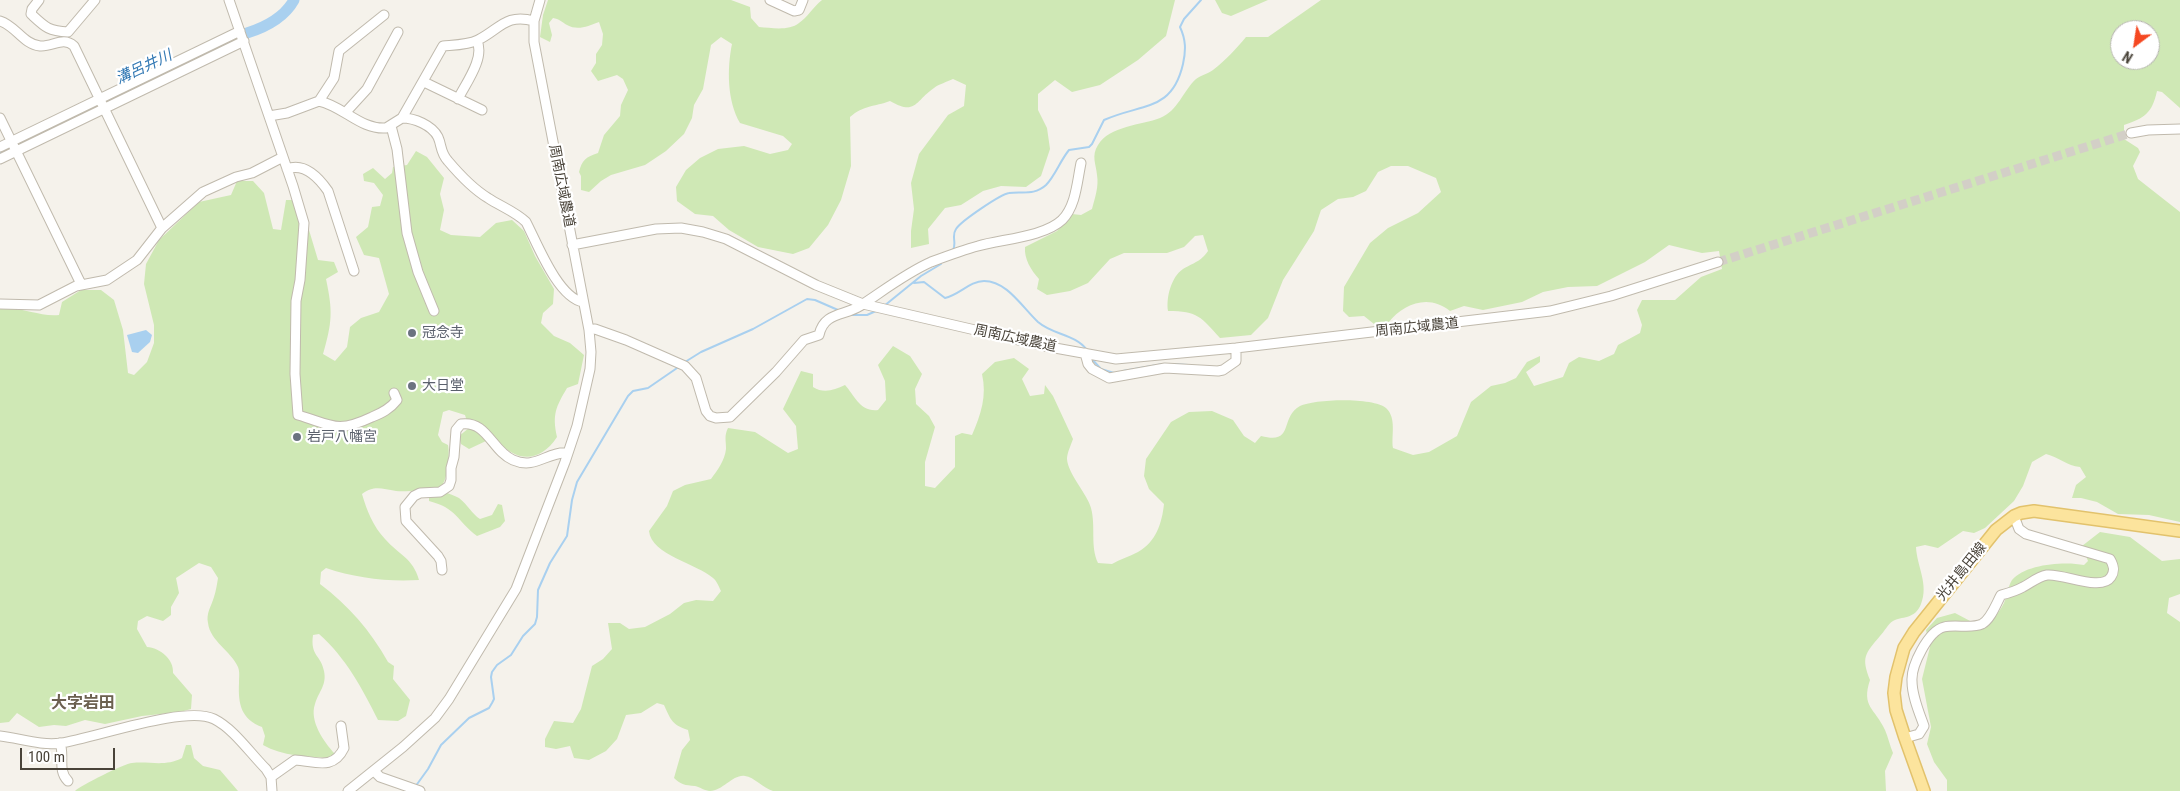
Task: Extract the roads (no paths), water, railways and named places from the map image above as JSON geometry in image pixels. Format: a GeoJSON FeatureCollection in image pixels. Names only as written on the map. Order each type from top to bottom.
{"type":"FeatureCollection","features":[{"type":"Feature","properties":{"kind":"main road","name":"光井島田線"},"geometry":{"type":"LineString","coordinates":[[1924,791],[1896,710],[1894,693],[1896,677],[1904,648],[1914,632],[1996,530],[2021,512],[2034,511],[2180,531]]}},
{"type":"Feature","properties":{"kind":"street"},"geometry":{"type":"LineString","coordinates":[[39,0],[32,9],[31,14],[53,32]]}},
{"type":"Feature","properties":{"kind":"street"},"geometry":{"type":"LineString","coordinates":[[37,45],[53,32],[68,32],[95,0]]}},
{"type":"Feature","properties":{"kind":"street"},"geometry":{"type":"LineString","coordinates":[[229,0],[288,169],[302,215],[305,232],[296,301],[295,374],[298,415],[318,423],[344,428],[390,408],[397,400],[394,393]]}},
{"type":"Feature","properties":{"kind":"street","name":"周南広域農道"},"geometry":{"type":"LineString","coordinates":[[540,0],[534,21],[534,42],[572,245],[656,229],[681,228],[704,232],[739,245],[816,285],[863,304],[1116,359],[1236,348],[1550,311],[1611,296],[1718,262]]}},
{"type":"Feature","properties":{"kind":"street"},"geometry":{"type":"LineString","coordinates":[[770,0],[794,11],[799,10],[803,0]]}},
{"type":"Feature","properties":{"kind":"street"},"geometry":{"type":"LineString","coordinates":[[269,116],[287,113],[319,101],[334,78],[340,51],[384,15]]}},
{"type":"Feature","properties":{"kind":"street"},"geometry":{"type":"LineString","coordinates":[[319,101],[346,112],[370,126],[379,129],[391,126],[402,118],[443,46],[477,41],[510,19],[518,18],[534,21]]}},
{"type":"Feature","properties":{"kind":"street"},"geometry":{"type":"LineString","coordinates":[[0,21],[13,28],[26,40],[37,45],[43,46],[64,41],[70,42],[74,46],[162,228]]}},
{"type":"Feature","properties":{"kind":"street"},"geometry":{"type":"LineString","coordinates":[[346,112],[366,89],[398,32]]}},
{"type":"Feature","properties":{"kind":"street"},"geometry":{"type":"LineString","coordinates":[[0,147],[100,99],[242,36]]}},
{"type":"Feature","properties":{"kind":"street"},"geometry":{"type":"LineString","coordinates":[[0,159],[104,109],[242,36]]}},
{"type":"Feature","properties":{"kind":"street"},"geometry":{"type":"LineString","coordinates":[[458,99],[478,58],[480,46],[477,41]]}},
{"type":"Feature","properties":{"kind":"street"},"geometry":{"type":"LineString","coordinates":[[424,82],[482,110]]}},
{"type":"Feature","properties":{"kind":"street"},"geometry":{"type":"LineString","coordinates":[[0,118],[81,284]]}},
{"type":"Feature","properties":{"kind":"street"},"geometry":{"type":"LineString","coordinates":[[402,118],[416,121],[433,130],[437,136],[440,149],[449,162],[486,196],[526,222],[558,283],[570,296],[583,302]]}},
{"type":"Feature","properties":{"kind":"street"},"geometry":{"type":"LineString","coordinates":[[391,126],[397,149],[407,233],[418,272],[434,311]]}},
{"type":"Feature","properties":{"kind":"street"},"geometry":{"type":"LineString","coordinates":[[2131,133],[2180,129]]}},
{"type":"Feature","properties":{"kind":"street"},"geometry":{"type":"LineString","coordinates":[[0,304],[39,305],[81,284],[107,280],[138,260],[162,228],[203,192],[236,177],[252,173],[283,157]]}},
{"type":"Feature","properties":{"kind":"street"},"geometry":{"type":"LineString","coordinates":[[589,330],[595,329],[626,340],[682,364],[696,378],[704,405],[710,416],[716,418],[730,417],[776,372],[804,340],[819,335],[829,318],[841,312],[859,307],[913,270],[932,262],[978,246],[1032,234],[1054,226],[1071,209],[1081,163]]}},
{"type":"Feature","properties":{"kind":"street"},"geometry":{"type":"LineString","coordinates":[[288,169],[292,167],[308,170],[324,186],[332,203],[354,272]]}},
{"type":"Feature","properties":{"kind":"street"},"geometry":{"type":"LineString","coordinates":[[348,791],[374,771],[434,718],[449,699],[500,617],[522,576],[568,453],[590,369],[589,330],[572,245]]}},
{"type":"Feature","properties":{"kind":"street"},"geometry":{"type":"LineString","coordinates":[[1085,353],[1088,364],[1092,369],[1101,375],[1116,378],[1129,373],[1177,367],[1210,372],[1223,370],[1236,361],[1236,348]]}},
{"type":"Feature","properties":{"kind":"street"},"geometry":{"type":"LineString","coordinates":[[442,570],[441,561],[438,556],[406,521],[406,507],[414,496],[420,493],[440,492],[449,486],[456,430],[461,424],[475,425],[510,459],[517,461],[530,464],[557,453],[568,453]]}},
{"type":"Feature","properties":{"kind":"street"},"geometry":{"type":"LineString","coordinates":[[1905,738],[1919,734],[1924,726],[1911,680],[1920,654],[1935,631],[1942,627],[1981,624],[1988,618],[2001,595],[2017,591],[2039,577],[2049,575],[2102,583],[2109,580],[2113,574],[2110,559],[2026,534],[2019,529],[2014,516]]}},
{"type":"Feature","properties":{"kind":"street"},"geometry":{"type":"LineString","coordinates":[[0,736],[60,743],[178,716],[205,716],[214,720],[232,734],[271,777],[272,791]]}},
{"type":"Feature","properties":{"kind":"street"},"geometry":{"type":"LineString","coordinates":[[271,777],[295,760],[320,764],[335,760],[344,748],[340,726]]}},
{"type":"Feature","properties":{"kind":"street"},"geometry":{"type":"LineString","coordinates":[[60,743],[62,750],[61,771],[68,781]]}},
{"type":"Feature","properties":{"kind":"street"},"geometry":{"type":"LineString","coordinates":[[374,771],[380,777],[416,790]]}},
{"type":"Feature","properties":{"kind":"water"},"geometry":{"type":"Polygon","coordinates":[[[146,330],[152,335],[150,342],[138,353],[132,352],[127,335],[146,330]]]}},
{"type":"Feature","properties":{"kind":"waterway","name":"溝呂井川"},"geometry":{"type":"LineString","coordinates":[[0,153],[247,33],[268,25],[280,17],[294,0]]}},
{"type":"Feature","properties":{"kind":"waterway"},"geometry":{"type":"LineString","coordinates":[[953,250],[956,229],[973,214],[1009,193],[1037,191],[1046,185],[1069,150],[1089,147],[1092,144],[1104,120],[1154,104],[1171,91],[1178,79],[1185,54],[1185,45],[1180,27],[1184,19],[1201,0]]}},
{"type":"Feature","properties":{"kind":"waterway"},"geometry":{"type":"LineString","coordinates":[[884,306],[921,276],[941,264]]}},
{"type":"Feature","properties":{"kind":"waterway"},"geometry":{"type":"LineString","coordinates":[[914,283],[924,282],[945,298],[974,283],[984,281],[1000,285],[1014,296],[1038,322],[1050,330],[1076,341],[1087,350]]}},
{"type":"Feature","properties":{"kind":"waterway"},"geometry":{"type":"LineString","coordinates":[[685,362],[701,352],[753,329],[807,299],[815,300],[838,310]]}},
{"type":"Feature","properties":{"kind":"waterway"},"geometry":{"type":"LineString","coordinates":[[849,315],[867,315],[876,311]]}},
{"type":"Feature","properties":{"kind":"waterway"},"geometry":{"type":"LineString","coordinates":[[1090,357],[1101,369],[1114,373]]}},
{"type":"Feature","properties":{"kind":"waterway"},"geometry":{"type":"LineString","coordinates":[[1123,371],[1163,364]]}},
{"type":"Feature","properties":{"kind":"waterway"},"geometry":{"type":"LineString","coordinates":[[1170,364],[1188,365]]}},
{"type":"Feature","properties":{"kind":"waterway"},"geometry":{"type":"LineString","coordinates":[[415,787],[428,769],[441,745],[469,718],[489,708],[492,703],[494,699],[492,672],[497,665],[511,655],[523,636],[535,624],[538,590],[550,563],[567,536],[572,500],[577,482],[628,396],[633,391],[648,388],[680,366]]}},
{"type":"Feature","properties":{"kind":"tunnel"},"geometry":{"type":"LineString","coordinates":[[1718,262],[2131,133]]}},
{"type":"Feature","properties":{"kind":"place","name":"冠念寺"},"geometry":{"type":"Point","coordinates":[412,333]}},
{"type":"Feature","properties":{"kind":"place","name":"大日堂"},"geometry":{"type":"Point","coordinates":[412,386]}},
{"type":"Feature","properties":{"kind":"place","name":"岩戸八幡宮"},"geometry":{"type":"Point","coordinates":[297,437]}},
{"type":"Feature","properties":{"kind":"district","name":"大字岩田"},"geometry":{"type":"Point","coordinates":[83,704]}}]}
